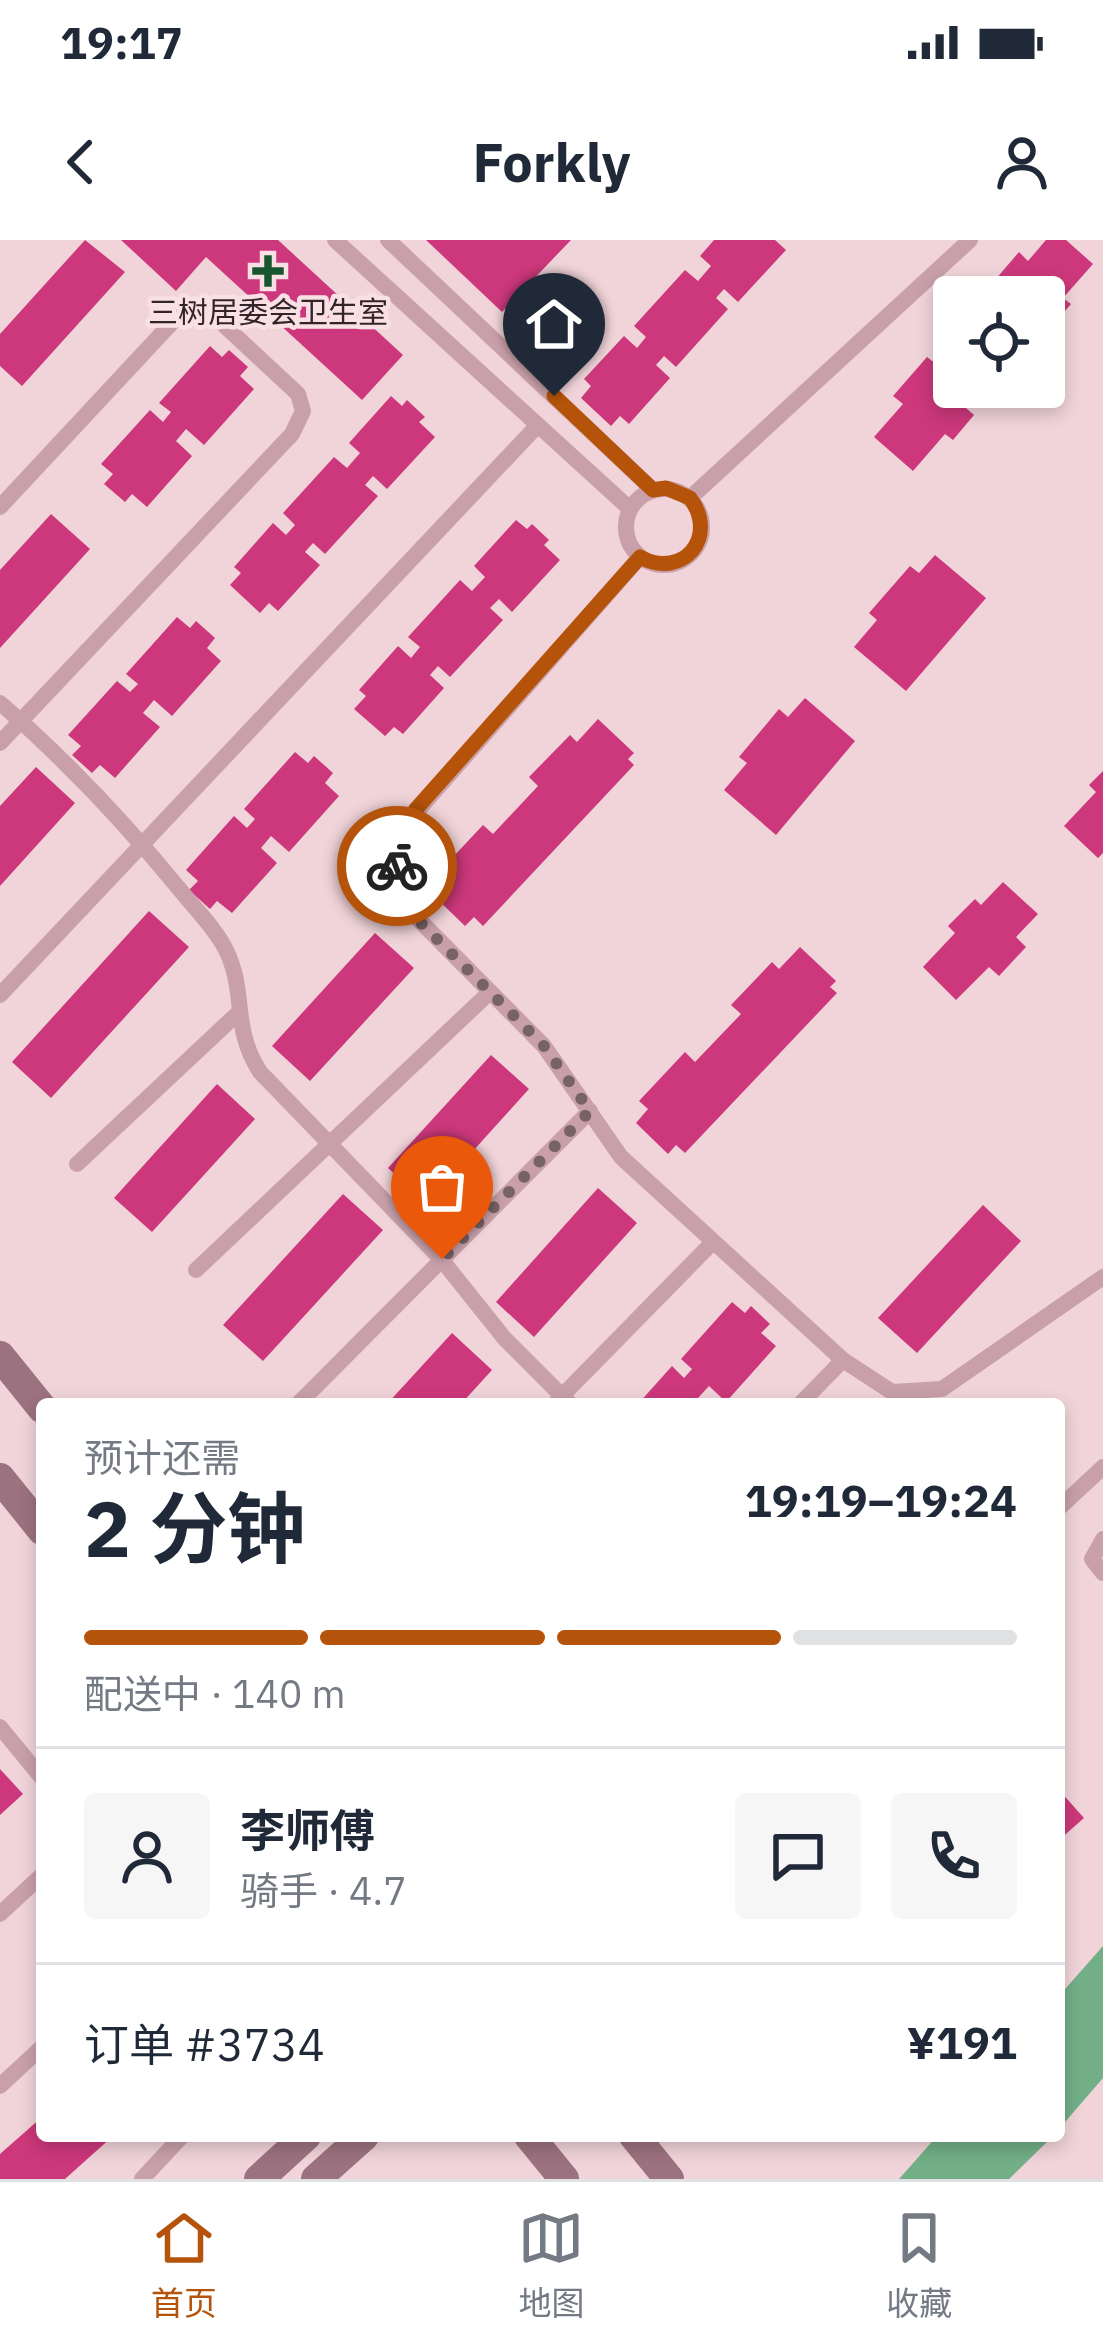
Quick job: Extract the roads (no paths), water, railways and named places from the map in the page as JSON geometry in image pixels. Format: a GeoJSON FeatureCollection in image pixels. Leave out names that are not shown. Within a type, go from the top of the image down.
{"type":"FeatureCollection","features":[{"type":"Feature","properties":{"kind":"street"},"geometry":{"type":"LineString","coordinates":[[0,1356],[36,1401]]}},
{"type":"Feature","properties":{"kind":"street"},"geometry":{"type":"LineString","coordinates":[[0,1478],[36,1523]]}},
{"type":"Feature","properties":{"kind":"street"},"geometry":{"type":"LineString","coordinates":[[259,2179],[299,2142]]}},
{"type":"Feature","properties":{"kind":"street"},"geometry":{"type":"LineString","coordinates":[[316,2179],[357,2142]]}},
{"type":"Feature","properties":{"kind":"street"},"geometry":{"type":"LineString","coordinates":[[535,2142],[564,2179]]}},
{"type":"Feature","properties":{"kind":"street"},"geometry":{"type":"LineString","coordinates":[[639,2142],[669,2179]]}},
{"type":"Feature","properties":{"kind":"lane"},"geometry":{"type":"LineString","coordinates":[[335,240],[630,509]]}},
{"type":"Feature","properties":{"kind":"lane"},"geometry":{"type":"LineString","coordinates":[[388,240],[653,490]]}},
{"type":"Feature","properties":{"kind":"lane"},"geometry":{"type":"LineString","coordinates":[[690,498],[970,240]]}},
{"type":"Feature","properties":{"kind":"lane"},"geometry":{"type":"LineString","coordinates":[[0,506],[179,315],[196,308],[212,314],[298,394],[302,411],[292,434],[0,743]]}},
{"type":"Feature","properties":{"kind":"lane"},"geometry":{"type":"LineString","coordinates":[[0,995],[538,425]]}},
{"type":"Feature","properties":{"kind":"lane"},"geometry":{"type":"LineString","coordinates":[[666,488],[690,498],[702,521],[698,546],[677,563],[664,566],[640,557],[627,534],[630,509],[653,490],[666,488]]}},
{"type":"Feature","properties":{"kind":"lane"},"geometry":{"type":"LineString","coordinates":[[640,557],[405,825],[397,865],[405,902],[544,1046],[621,1156],[843,1360],[892,1392],[942,1389],[1103,1277]]}},
{"type":"Feature","properties":{"kind":"lane"},"geometry":{"type":"LineString","coordinates":[[0,703],[142,844],[222,942],[239,976],[236,1016],[243,1046],[260,1072],[442,1259],[559,1398]]}},
{"type":"Feature","properties":{"kind":"lane"},"geometry":{"type":"LineString","coordinates":[[196,1270],[490,992]]}},
{"type":"Feature","properties":{"kind":"lane"},"geometry":{"type":"LineString","coordinates":[[77,1164],[236,1016]]}},
{"type":"Feature","properties":{"kind":"lane"},"geometry":{"type":"LineString","coordinates":[[304,1398],[590,1111]]}},
{"type":"Feature","properties":{"kind":"lane"},"geometry":{"type":"LineString","coordinates":[[565,1398],[712,1243]]}},
{"type":"Feature","properties":{"kind":"lane"},"geometry":{"type":"LineString","coordinates":[[806,1398],[843,1360]]}},
{"type":"Feature","properties":{"kind":"lane"},"geometry":{"type":"LineString","coordinates":[[1065,1502],[1103,1466]]}},
{"type":"Feature","properties":{"kind":"lane"},"geometry":{"type":"LineString","coordinates":[[1103,1539],[1092,1558],[1103,1574]]}},
{"type":"Feature","properties":{"kind":"lane"},"geometry":{"type":"LineString","coordinates":[[0,1727],[36,1771]]}},
{"type":"Feature","properties":{"kind":"lane"},"geometry":{"type":"LineString","coordinates":[[0,1914],[36,1881]]}},
{"type":"Feature","properties":{"kind":"lane"},"geometry":{"type":"LineString","coordinates":[[0,2086],[36,2053]]}},
{"type":"Feature","properties":{"kind":"lane"},"geometry":{"type":"LineString","coordinates":[[142,2179],[176,2142]]}},
{"type":"Feature","properties":{"kind":"place","name":"三树居委会卫生室"},"geometry":{"type":"Point","coordinates":[268,271]}}]}
